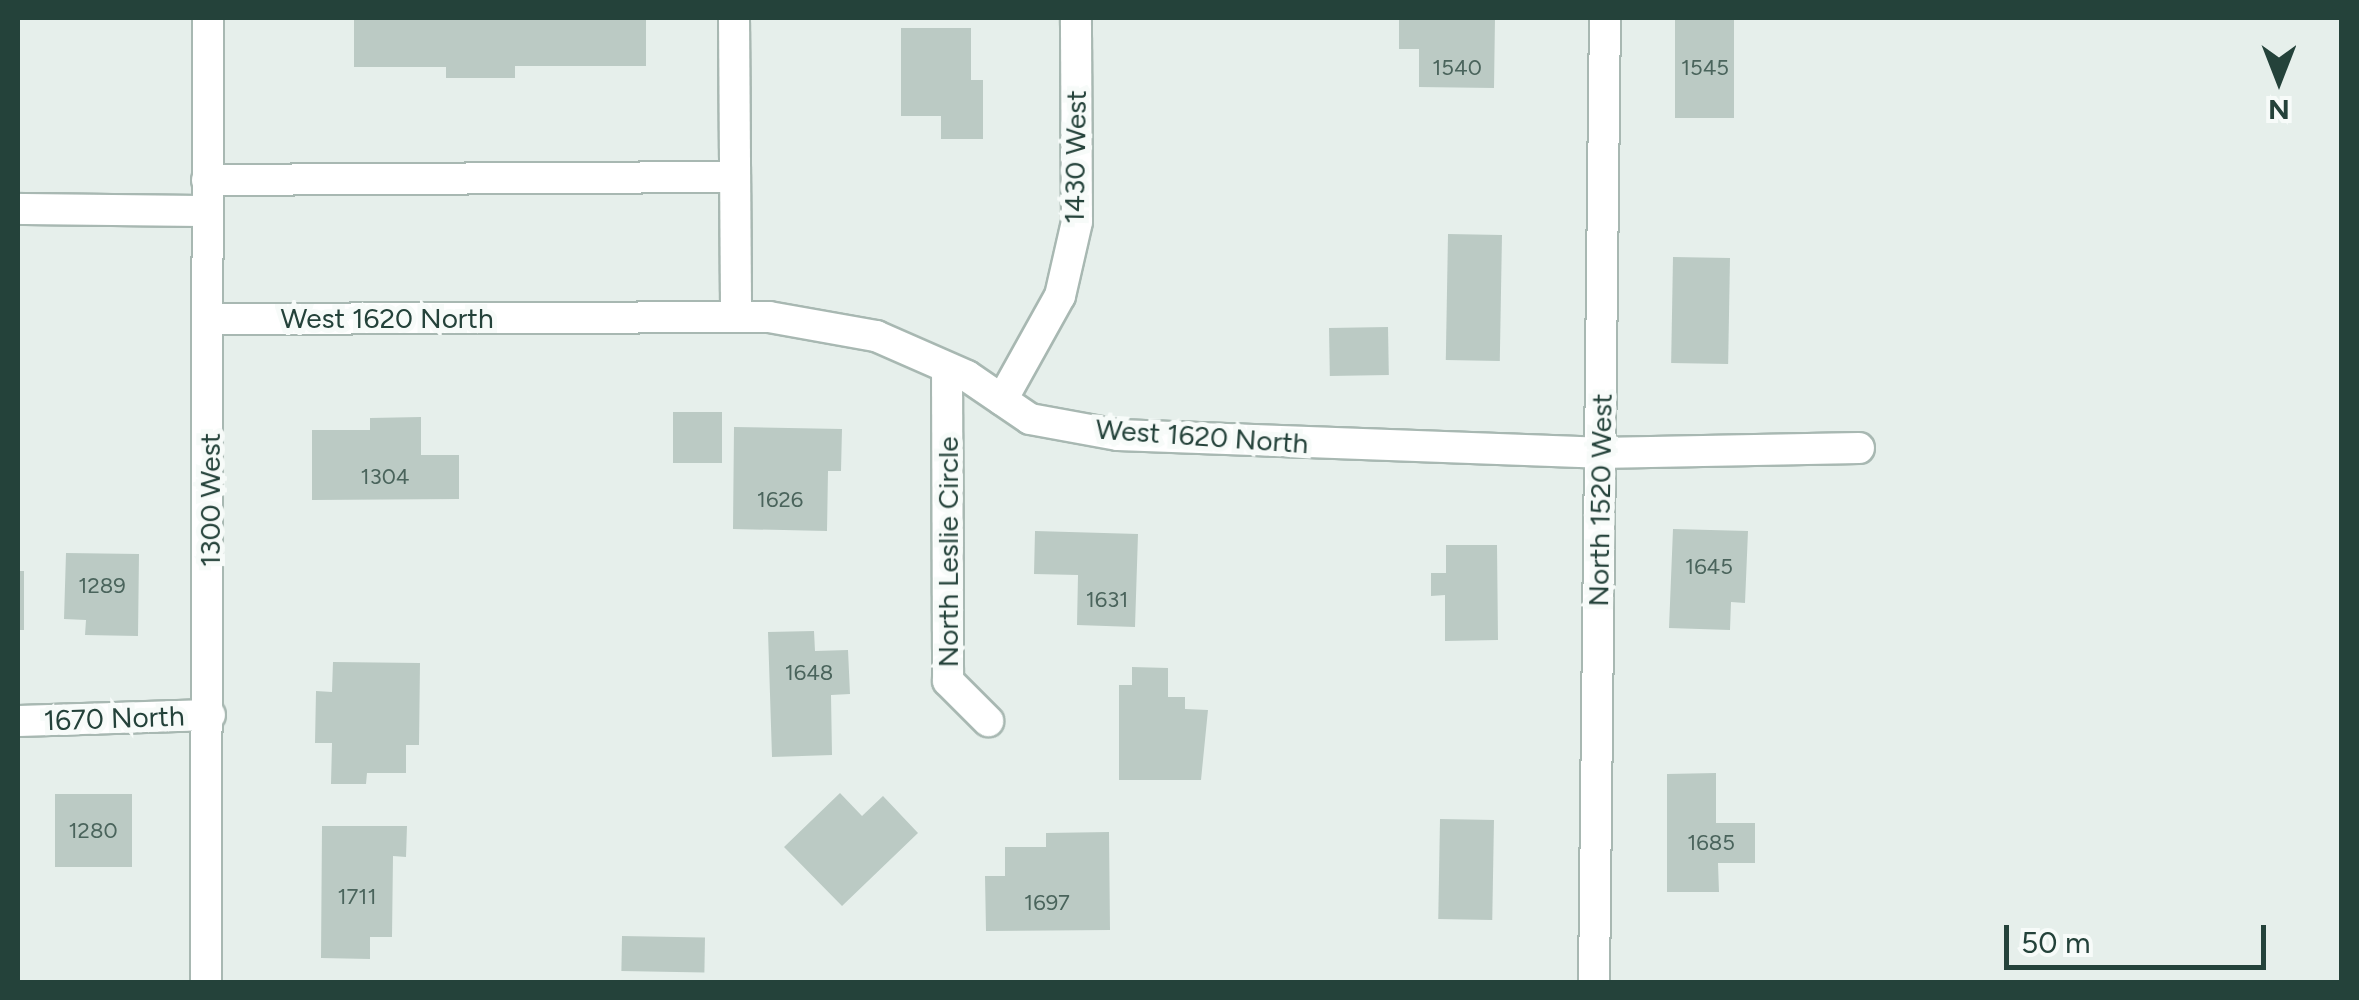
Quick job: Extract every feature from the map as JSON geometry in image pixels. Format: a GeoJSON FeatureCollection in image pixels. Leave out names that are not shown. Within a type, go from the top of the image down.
{"type":"FeatureCollection","features":[{"type":"Feature","properties":{"kind":"street","name":"1300 West"},"geometry":{"type":"LineString","coordinates":[[206,982],[210,715],[208,18]]}},
{"type":"Feature","properties":{"kind":"street"},"geometry":{"type":"LineString","coordinates":[[734,18],[736,317]]}},
{"type":"Feature","properties":{"kind":"street","name":"1430 West"},"geometry":{"type":"LineString","coordinates":[[1002,400],[1060,296],[1077,222],[1076,18]]}},
{"type":"Feature","properties":{"kind":"street","name":"North 1520 West"},"geometry":{"type":"LineString","coordinates":[[1594,982],[1605,18]]}},
{"type":"Feature","properties":{"kind":"street"},"geometry":{"type":"LineString","coordinates":[[207,180],[735,176]]}},
{"type":"Feature","properties":{"kind":"street"},"geometry":{"type":"LineString","coordinates":[[18,208],[207,211]]}},
{"type":"Feature","properties":{"kind":"street","name":"West 1620 North"},"geometry":{"type":"LineString","coordinates":[[209,319],[736,317],[876,336],[947,368],[1030,419],[1118,435],[1600,453],[1859,448]]}},
{"type":"Feature","properties":{"kind":"street","name":"North Leslie Circle"},"geometry":{"type":"LineString","coordinates":[[947,368],[948,681],[988,721]]}},
{"type":"Feature","properties":{"kind":"street","name":"1670 North"},"geometry":{"type":"LineString","coordinates":[[18,721],[210,715]]}},
{"type":"Feature","properties":{"kind":"building"},"geometry":{"type":"Polygon","coordinates":[[[354,18],[646,18],[646,66],[515,66],[515,78],[446,78],[446,67],[354,67],[354,18]]]}},
{"type":"Feature","properties":{"kind":"building"},"geometry":{"type":"Polygon","coordinates":[[[1399,18],[1495,18],[1494,88],[1419,87],[1419,49],[1399,49],[1399,18]]]}},
{"type":"Feature","properties":{"kind":"building"},"geometry":{"type":"Polygon","coordinates":[[[1675,18],[1734,18],[1734,118],[1675,118],[1675,18]]]}},
{"type":"Feature","properties":{"kind":"building"},"geometry":{"type":"Polygon","coordinates":[[[901,28],[971,28],[971,80],[983,80],[983,139],[941,139],[941,116],[901,116],[901,28]]]}},
{"type":"Feature","properties":{"kind":"building"},"geometry":{"type":"Polygon","coordinates":[[[1448,234],[1502,235],[1500,361],[1446,360],[1448,234]]]}},
{"type":"Feature","properties":{"kind":"building"},"geometry":{"type":"Polygon","coordinates":[[[1673,257],[1730,258],[1728,364],[1671,363],[1673,257]]]}},
{"type":"Feature","properties":{"kind":"building"},"geometry":{"type":"Polygon","coordinates":[[[1388,327],[1389,375],[1330,376],[1329,328],[1388,327]]]}},
{"type":"Feature","properties":{"kind":"building"},"geometry":{"type":"Polygon","coordinates":[[[673,412],[722,412],[722,463],[673,463],[673,412]]]}},
{"type":"Feature","properties":{"kind":"building"},"geometry":{"type":"Polygon","coordinates":[[[421,417],[421,455],[459,455],[459,499],[312,500],[312,430],[370,430],[370,418],[421,417]]]}},
{"type":"Feature","properties":{"kind":"building"},"geometry":{"type":"Polygon","coordinates":[[[734,427],[842,429],[841,471],[828,471],[827,531],[733,529],[734,427]]]}},
{"type":"Feature","properties":{"kind":"building"},"geometry":{"type":"Polygon","coordinates":[[[1673,529],[1748,531],[1745,603],[1731,602],[1730,630],[1669,628],[1673,529]]]}},
{"type":"Feature","properties":{"kind":"building"},"geometry":{"type":"Polygon","coordinates":[[[1035,531],[1138,534],[1135,627],[1077,625],[1078,575],[1034,574],[1035,531]]]}},
{"type":"Feature","properties":{"kind":"building"},"geometry":{"type":"Polygon","coordinates":[[[1446,545],[1497,545],[1498,640],[1445,641],[1445,595],[1431,596],[1431,573],[1446,573],[1446,545]]]}},
{"type":"Feature","properties":{"kind":"building"},"geometry":{"type":"Polygon","coordinates":[[[66,553],[139,554],[138,636],[85,635],[86,620],[64,619],[66,553]]]}},
{"type":"Feature","properties":{"kind":"building"},"geometry":{"type":"Polygon","coordinates":[[[18,571],[24,571],[24,630],[18,630],[18,571]]]}},
{"type":"Feature","properties":{"kind":"building"},"geometry":{"type":"Polygon","coordinates":[[[814,631],[815,651],[848,650],[850,694],[831,695],[832,755],[772,757],[768,632],[814,631]]]}},
{"type":"Feature","properties":{"kind":"building"},"geometry":{"type":"Polygon","coordinates":[[[333,662],[420,663],[419,745],[406,745],[406,773],[367,773],[366,784],[331,784],[332,743],[315,743],[316,691],[332,692],[333,662]]]}},
{"type":"Feature","properties":{"kind":"building"},"geometry":{"type":"Polygon","coordinates":[[[1132,667],[1168,668],[1168,697],[1185,697],[1185,709],[1208,710],[1201,780],[1119,780],[1119,685],[1132,685],[1132,667]]]}},
{"type":"Feature","properties":{"kind":"building"},"geometry":{"type":"Polygon","coordinates":[[[1716,773],[1716,823],[1755,823],[1755,863],[1718,863],[1719,892],[1667,892],[1667,774],[1716,773]]]}},
{"type":"Feature","properties":{"kind":"building"},"geometry":{"type":"Polygon","coordinates":[[[840,793],[862,816],[883,796],[918,833],[842,906],[784,847],[840,793]]]}},
{"type":"Feature","properties":{"kind":"building"},"geometry":{"type":"Polygon","coordinates":[[[55,794],[132,794],[132,867],[55,867],[55,794]]]}},
{"type":"Feature","properties":{"kind":"building"},"geometry":{"type":"Polygon","coordinates":[[[1440,819],[1494,820],[1492,920],[1438,919],[1440,819]]]}},
{"type":"Feature","properties":{"kind":"building"},"geometry":{"type":"Polygon","coordinates":[[[322,826],[407,826],[406,857],[393,856],[392,937],[370,937],[370,959],[321,958],[322,826]]]}},
{"type":"Feature","properties":{"kind":"building"},"geometry":{"type":"Polygon","coordinates":[[[1109,832],[1110,930],[986,931],[985,876],[1005,876],[1005,847],[1046,847],[1046,833],[1109,832]]]}},
{"type":"Feature","properties":{"kind":"building"},"geometry":{"type":"Polygon","coordinates":[[[622,936],[705,937],[704,972],[621,971],[622,936]]]}}]}
